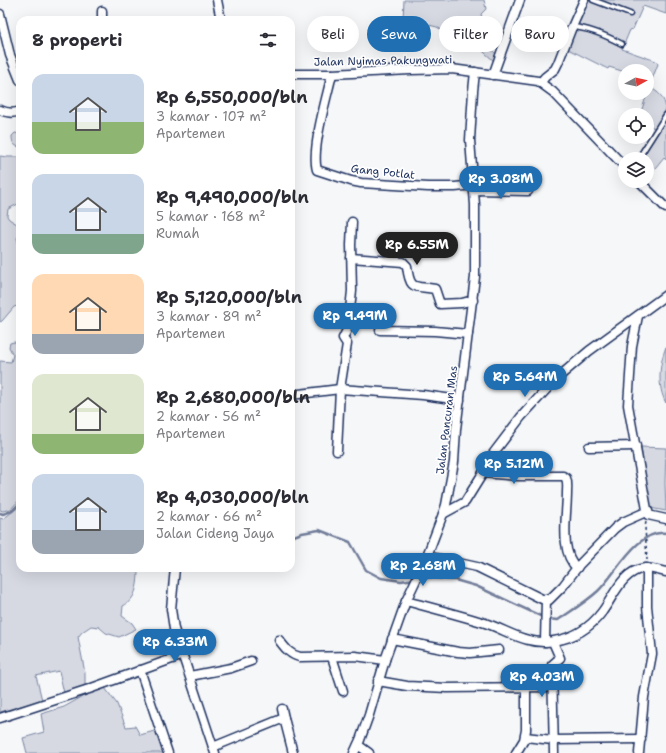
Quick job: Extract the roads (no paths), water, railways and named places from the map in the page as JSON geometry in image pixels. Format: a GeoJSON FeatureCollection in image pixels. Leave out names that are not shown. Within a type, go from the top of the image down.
{"type":"FeatureCollection","features":[{"type":"Feature","properties":{"kind":"street"},"geometry":{"type":"LineString","coordinates":[[217,0],[220,16]]}},
{"type":"Feature","properties":{"kind":"street"},"geometry":{"type":"LineString","coordinates":[[493,75],[520,0]]}},
{"type":"Feature","properties":{"kind":"street"},"geometry":{"type":"LineString","coordinates":[[584,0],[555,69],[541,82],[553,92],[618,160]]}},
{"type":"Feature","properties":{"kind":"street"},"geometry":{"type":"LineString","coordinates":[[102,11],[102,16]]}},
{"type":"Feature","properties":{"kind":"street"},"geometry":{"type":"LineString","coordinates":[[0,14],[10,55],[16,70]]}},
{"type":"Feature","properties":{"kind":"street","name":"Jalan Nyimas Pakungwati"},"geometry":{"type":"LineString","coordinates":[[295,74],[452,69],[541,82]]}},
{"type":"Feature","properties":{"kind":"street","name":"Jalan Pancuran Mas"},"geometry":{"type":"LineString","coordinates":[[356,749],[369,715],[378,681],[392,639],[407,599],[427,556],[443,514],[454,462],[456,429],[475,277],[475,188],[470,135],[475,72]]}},
{"type":"Feature","properties":{"kind":"street","name":"Gang Potlat"},"geometry":{"type":"LineString","coordinates":[[332,74],[321,122],[317,147],[316,170],[362,183],[475,188]]}},
{"type":"Feature","properties":{"kind":"street"},"geometry":{"type":"LineString","coordinates":[[0,110],[12,113],[16,112]]}},
{"type":"Feature","properties":{"kind":"street"},"geometry":{"type":"LineString","coordinates":[[475,188],[528,191]]}},
{"type":"Feature","properties":{"kind":"street"},"geometry":{"type":"LineString","coordinates":[[646,188],[666,208]]}},
{"type":"Feature","properties":{"kind":"street"},"geometry":{"type":"LineString","coordinates":[[337,451],[340,389],[347,344],[343,338],[348,328],[352,291],[352,222]]}},
{"type":"Feature","properties":{"kind":"street"},"geometry":{"type":"LineString","coordinates":[[351,258],[403,262],[407,266],[408,278],[411,283],[417,287],[435,290],[440,304],[462,303],[473,300]]}},
{"type":"Feature","properties":{"kind":"street"},"geometry":{"type":"LineString","coordinates":[[443,514],[465,502],[483,473],[489,459],[521,417],[555,380],[589,352],[666,295]]}},
{"type":"Feature","properties":{"kind":"street"},"geometry":{"type":"LineString","coordinates":[[638,316],[632,346],[628,411],[636,446],[648,515],[666,518]]}},
{"type":"Feature","properties":{"kind":"street"},"geometry":{"type":"LineString","coordinates":[[380,330],[435,331],[468,334]]}},
{"type":"Feature","properties":{"kind":"street"},"geometry":{"type":"LineString","coordinates":[[295,395],[340,389],[423,395],[460,400]]}},
{"type":"Feature","properties":{"kind":"street"},"geometry":{"type":"LineString","coordinates":[[589,447],[636,446]]}},
{"type":"Feature","properties":{"kind":"street"},"geometry":{"type":"LineString","coordinates":[[483,473],[519,476],[563,476],[566,478],[567,503],[565,538],[571,563],[577,568]]}},
{"type":"Feature","properties":{"kind":"street"},"geometry":{"type":"LineString","coordinates":[[427,556],[477,567],[542,599],[549,600],[577,568],[619,525],[648,511]]}},
{"type":"Feature","properties":{"kind":"street"},"geometry":{"type":"LineString","coordinates":[[639,753],[644,697],[652,654],[647,606],[647,568]]}},
{"type":"Feature","properties":{"kind":"street"},"geometry":{"type":"LineString","coordinates":[[407,599],[486,624],[517,638],[536,642],[549,642],[574,636],[585,629],[601,613],[618,587],[626,578],[636,571],[647,568],[666,572]]}},
{"type":"Feature","properties":{"kind":"street"},"geometry":{"type":"LineString","coordinates":[[175,572],[172,609],[174,629],[214,750],[284,718]]}},
{"type":"Feature","properties":{"kind":"street"},"geometry":{"type":"LineString","coordinates":[[546,599],[545,628],[549,642],[560,658],[552,665],[554,753]]}},
{"type":"Feature","properties":{"kind":"street"},"geometry":{"type":"LineString","coordinates":[[392,639],[458,652],[470,653],[499,650]]}},
{"type":"Feature","properties":{"kind":"street"},"geometry":{"type":"LineString","coordinates":[[279,640],[287,651],[296,656],[355,656],[385,660]]}},
{"type":"Feature","properties":{"kind":"street"},"geometry":{"type":"LineString","coordinates":[[0,718],[89,689],[183,655]]}},
{"type":"Feature","properties":{"kind":"street"},"geometry":{"type":"LineString","coordinates":[[332,657],[343,691]]}},
{"type":"Feature","properties":{"kind":"street"},"geometry":{"type":"LineString","coordinates":[[190,676],[231,668],[251,661]]}},
{"type":"Feature","properties":{"kind":"street"},"geometry":{"type":"LineString","coordinates":[[140,670],[168,753]]}},
{"type":"Feature","properties":{"kind":"street"},"geometry":{"type":"LineString","coordinates":[[378,681],[416,687],[552,687]]}},
{"type":"Feature","properties":{"kind":"street"},"geometry":{"type":"LineString","coordinates":[[516,753],[525,737],[527,726],[526,688]]}},
{"type":"Feature","properties":{"kind":"street"},"geometry":{"type":"LineString","coordinates":[[282,709],[293,753]]}},
{"type":"Feature","properties":{"kind":"street"},"geometry":{"type":"LineString","coordinates":[[525,737],[553,740],[641,739]]}},
{"type":"Feature","properties":{"kind":"street"},"geometry":{"type":"LineString","coordinates":[[345,753],[356,749],[369,753]]}},
{"type":"Feature","properties":{"kind":"lane"},"geometry":{"type":"LineString","coordinates":[[593,0],[630,14]]}},
{"type":"Feature","properties":{"kind":"lane"},"geometry":{"type":"LineString","coordinates":[[572,27],[584,29],[622,44]]}},
{"type":"Feature","properties":{"kind":"lane"},"geometry":{"type":"LineString","coordinates":[[642,152],[666,115]]}},
{"type":"Feature","properties":{"kind":"waterway"},"geometry":{"type":"LineString","coordinates":[[0,513],[3,514],[12,511],[16,507]]}},
{"type":"Feature","properties":{"kind":"waterway"},"geometry":{"type":"LineString","coordinates":[[295,536],[319,530],[350,542],[366,570],[381,578],[401,581],[415,579]]}},
{"type":"Feature","properties":{"kind":"waterway"},"geometry":{"type":"LineString","coordinates":[[420,578],[428,577],[455,580],[476,586],[547,619],[558,620],[598,591],[636,545],[655,534],[666,533]]}}]}
